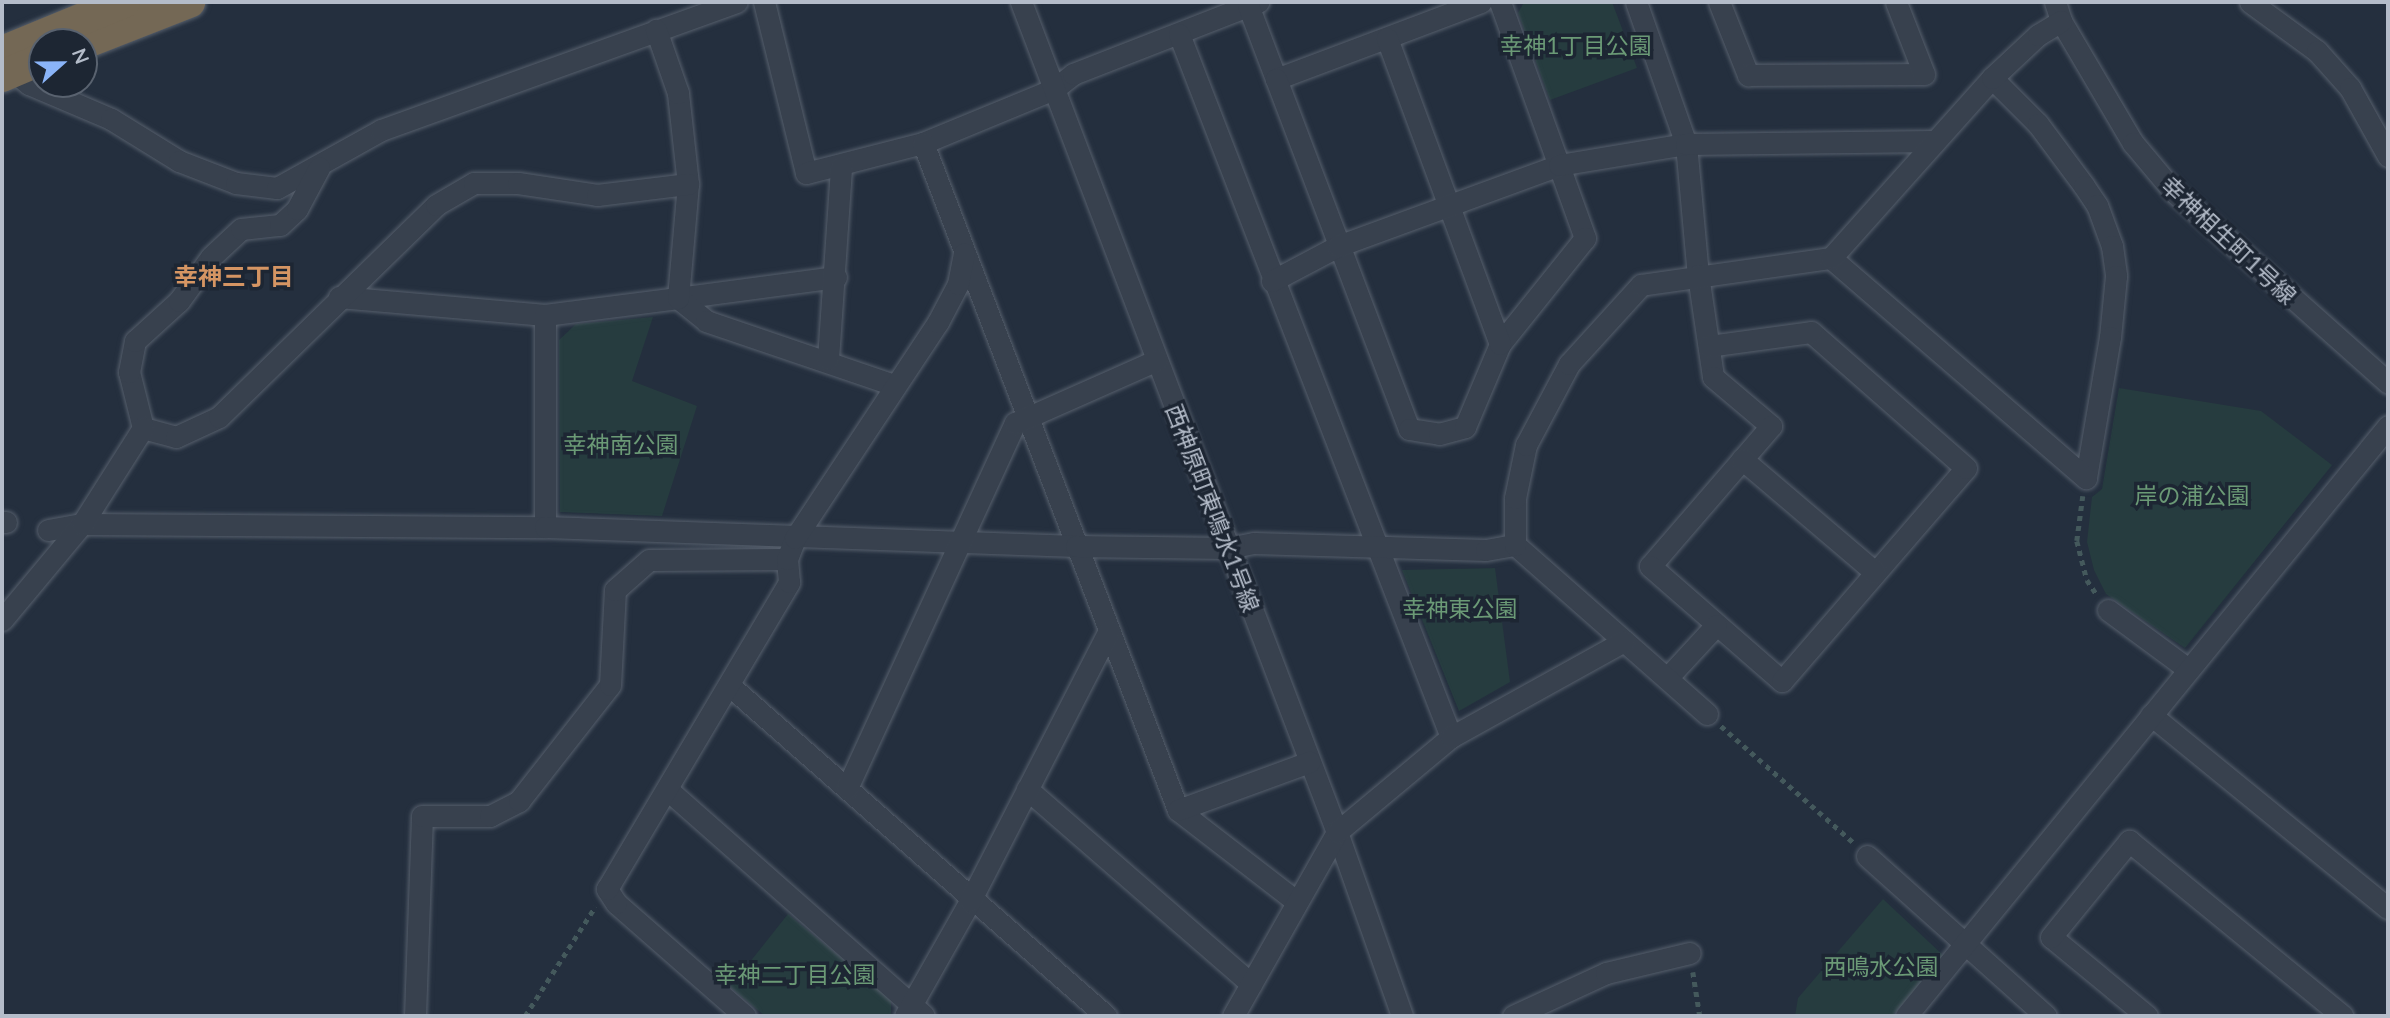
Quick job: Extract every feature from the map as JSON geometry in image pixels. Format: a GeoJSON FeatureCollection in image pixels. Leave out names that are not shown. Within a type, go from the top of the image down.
{"type":"FeatureCollection","features":[{"type":"Feature","properties":{"kind":"highway"},"geometry":{"type":"LineString","coordinates":[[4,64],[124,2]]}},
{"type":"Feature","properties":{"kind":"highway"},"geometry":{"type":"LineString","coordinates":[[98,36],[153,8],[189,2]]}},
{"type":"Feature","properties":{"kind":"highway"},"geometry":{"type":"LineString","coordinates":[[4,64],[28,61]]}},
{"type":"Feature","properties":{"kind":"street"},"geometry":{"type":"LineString","coordinates":[[4,64],[111,119],[179,161],[236,183],[277,188],[318,168],[381,130],[737,2]]}},
{"type":"Feature","properties":{"kind":"street"},"geometry":{"type":"LineString","coordinates":[[764,2],[806,173],[842,166],[923,143],[1054,89],[1073,74],[1253,4],[1276,79],[1409,429],[1439,434],[1465,427],[1500,344],[1585,238],[1500,2]]}},
{"type":"Feature","properties":{"kind":"street","name":"西神原町東鳴水1号線"},"geometry":{"type":"LineString","coordinates":[[1021,2],[1337,832],[1402,1016]]}},
{"type":"Feature","properties":{"kind":"street"},"geometry":{"type":"LineString","coordinates":[[1276,79],[1481,2]]}},
{"type":"Feature","properties":{"kind":"street"},"geometry":{"type":"LineString","coordinates":[[1636,2],[1686,144],[1698,275],[1713,377],[1771,426],[1650,566],[1782,681],[1966,468],[1811,332],[1709,346]]}},
{"type":"Feature","properties":{"kind":"street"},"geometry":{"type":"LineString","coordinates":[[1719,2],[1748,75],[1924,74],[1896,2]]}},
{"type":"Feature","properties":{"kind":"street"},"geometry":{"type":"LineString","coordinates":[[2250,2],[2317,51],[2350,88],[2388,156]]}},
{"type":"Feature","properties":{"kind":"street"},"geometry":{"type":"LineString","coordinates":[[1707,714],[1669,676],[1515,545],[1515,498],[1526,445],[1569,364],[1642,285],[1831,258],[1992,78],[2038,35],[2058,12]]}},
{"type":"Feature","properties":{"kind":"street","name":"幸神相生町1号線"},"geometry":{"type":"LineString","coordinates":[[2058,12],[2133,143],[2174,192],[2225,242],[2388,383]]}},
{"type":"Feature","properties":{"kind":"street"},"geometry":{"type":"LineString","coordinates":[[656,30],[678,93],[688,184],[678,298]]}},
{"type":"Feature","properties":{"kind":"street"},"geometry":{"type":"LineString","coordinates":[[1179,34],[1272,281],[1451,737]]}},
{"type":"Feature","properties":{"kind":"street"},"geometry":{"type":"LineString","coordinates":[[1387,38],[1451,205],[1500,344]]}},
{"type":"Feature","properties":{"kind":"street"},"geometry":{"type":"LineString","coordinates":[[1992,78],[2038,124],[2097,205],[2112,246],[2116,276],[2110,337],[2086,478]]}},
{"type":"Feature","properties":{"kind":"street"},"geometry":{"type":"LineString","coordinates":[[1272,281],[1338,246],[1559,165],[1686,144],[1934,141]]}},
{"type":"Feature","properties":{"kind":"street"},"geometry":{"type":"LineString","coordinates":[[923,143],[964,254],[1030,415],[1076,546],[1178,810],[1297,902]]}},
{"type":"Feature","properties":{"kind":"street"},"geometry":{"type":"LineString","coordinates":[[828,359],[842,166]]}},
{"type":"Feature","properties":{"kind":"street"},"geometry":{"type":"LineString","coordinates":[[2,620],[82,524],[143,428],[129,372],[135,341],[179,301],[211,257],[240,229],[279,225],[298,209],[318,168]]}},
{"type":"Feature","properties":{"kind":"street"},"geometry":{"type":"LineString","coordinates":[[143,428],[176,437],[219,417],[436,205],[474,183],[518,183],[597,195],[688,184]]}},
{"type":"Feature","properties":{"kind":"street"},"geometry":{"type":"LineString","coordinates":[[745,1016],[720,1008],[616,903],[607,889],[789,582],[787,559],[795,538],[958,284],[964,254]]}},
{"type":"Feature","properties":{"kind":"street"},"geometry":{"type":"LineString","coordinates":[[1831,258],[2086,478]]}},
{"type":"Feature","properties":{"kind":"street"},"geometry":{"type":"LineString","coordinates":[[339,297],[545,316],[836,277]]}},
{"type":"Feature","properties":{"kind":"street"},"geometry":{"type":"LineString","coordinates":[[678,298],[706,320],[828,359],[894,386]]}},
{"type":"Feature","properties":{"kind":"street"},"geometry":{"type":"LineString","coordinates":[[545,316],[545,527]]}},
{"type":"Feature","properties":{"kind":"street"},"geometry":{"type":"LineString","coordinates":[[847,788],[1015,423],[1157,360]]}},
{"type":"Feature","properties":{"kind":"street"},"geometry":{"type":"LineString","coordinates":[[1906,1016],[2388,426]]}},
{"type":"Feature","properties":{"kind":"street"},"geometry":{"type":"LineString","coordinates":[[1742,459],[1875,572]]}},
{"type":"Feature","properties":{"kind":"street"},"geometry":{"type":"LineString","coordinates":[[48,530],[82,524],[545,527],[1076,546],[1228,548],[1254,543],[1486,550],[1515,545]]}},
{"type":"Feature","properties":{"kind":"street"},"geometry":{"type":"LineString","coordinates":[[415,1016],[422,816],[491,816],[519,801],[610,685],[615,590],[649,560],[787,559]]}},
{"type":"Feature","properties":{"kind":"street"},"geometry":{"type":"LineString","coordinates":[[2108,610],[2188,669]]}},
{"type":"Feature","properties":{"kind":"street"},"geometry":{"type":"LineString","coordinates":[[1669,676],[1716,625]]}},
{"type":"Feature","properties":{"kind":"street"},"geometry":{"type":"LineString","coordinates":[[668,790],[913,1013],[1109,631]]}},
{"type":"Feature","properties":{"kind":"street"},"geometry":{"type":"LineString","coordinates":[[1233,1016],[1337,832],[1451,737],[1624,640]]}},
{"type":"Feature","properties":{"kind":"street"},"geometry":{"type":"LineString","coordinates":[[729,685],[970,901],[1106,1016]]}},
{"type":"Feature","properties":{"kind":"street"},"geometry":{"type":"LineString","coordinates":[[2151,715],[2388,908]]}},
{"type":"Feature","properties":{"kind":"street"},"geometry":{"type":"LineString","coordinates":[[1178,810],[1309,762]]}},
{"type":"Feature","properties":{"kind":"street"},"geometry":{"type":"LineString","coordinates":[[1027,789],[1251,984]]}},
{"type":"Feature","properties":{"kind":"street"},"geometry":{"type":"LineString","coordinates":[[2147,1016],[2051,937],[2129,841],[2343,1016]]}},
{"type":"Feature","properties":{"kind":"street"},"geometry":{"type":"LineString","coordinates":[[1867,856],[2046,1016]]}},
{"type":"Feature","properties":{"kind":"street"},"geometry":{"type":"LineString","coordinates":[[1513,1016],[1606,973],[1690,953]]}},
{"type":"Feature","properties":{"kind":"path"},"geometry":{"type":"LineString","coordinates":[[2086,478],[2077,541],[2087,580],[2108,610]]}},
{"type":"Feature","properties":{"kind":"path"},"geometry":{"type":"LineString","coordinates":[[1707,714],[1867,856]]}},
{"type":"Feature","properties":{"kind":"path"},"geometry":{"type":"LineString","coordinates":[[525,1016],[607,889]]}},
{"type":"Feature","properties":{"kind":"path"},"geometry":{"type":"LineString","coordinates":[[1690,953],[1700,1016]]}},
{"type":"Feature","properties":{"kind":"green space","name":"幸神1丁目公園"},"geometry":{"type":"Polygon","coordinates":[[[1524,2],[1612,2],[1637,68],[1550,100],[1518,13],[1524,2]]]}},
{"type":"Feature","properties":{"kind":"green space","name":"幸神南公園"},"geometry":{"type":"Polygon","coordinates":[[[653,317],[632,381],[697,406],[662,516],[560,512],[559,340],[576,324],[653,317]]]}},
{"type":"Feature","properties":{"kind":"green space","name":"岸の浦公園"},"geometry":{"type":"Polygon","coordinates":[[[2119,388],[2261,411],[2332,465],[2185,648],[2106,594],[2094,570],[2087,542],[2092,497],[2102,489],[2119,388]]]}},
{"type":"Feature","properties":{"kind":"green space","name":"幸神東公園"},"geometry":{"type":"Polygon","coordinates":[[[1495,568],[1510,682],[1459,711],[1402,570],[1495,568]]]}},
{"type":"Feature","properties":{"kind":"green space","name":"西鳴水公園"},"geometry":{"type":"Polygon","coordinates":[[[1883,899],[1945,957],[1892,1016],[1795,1016],[1798,998],[1883,899]]]}},
{"type":"Feature","properties":{"kind":"green space","name":"幸神二丁目公園"},"geometry":{"type":"Polygon","coordinates":[[[788,914],[891,999],[891,1016],[765,1016],[730,987],[788,914]]]}},
{"type":"Feature","properties":{"kind":"district","name":"幸神三丁目"},"geometry":{"type":"Point","coordinates":[234,276]}}]}
